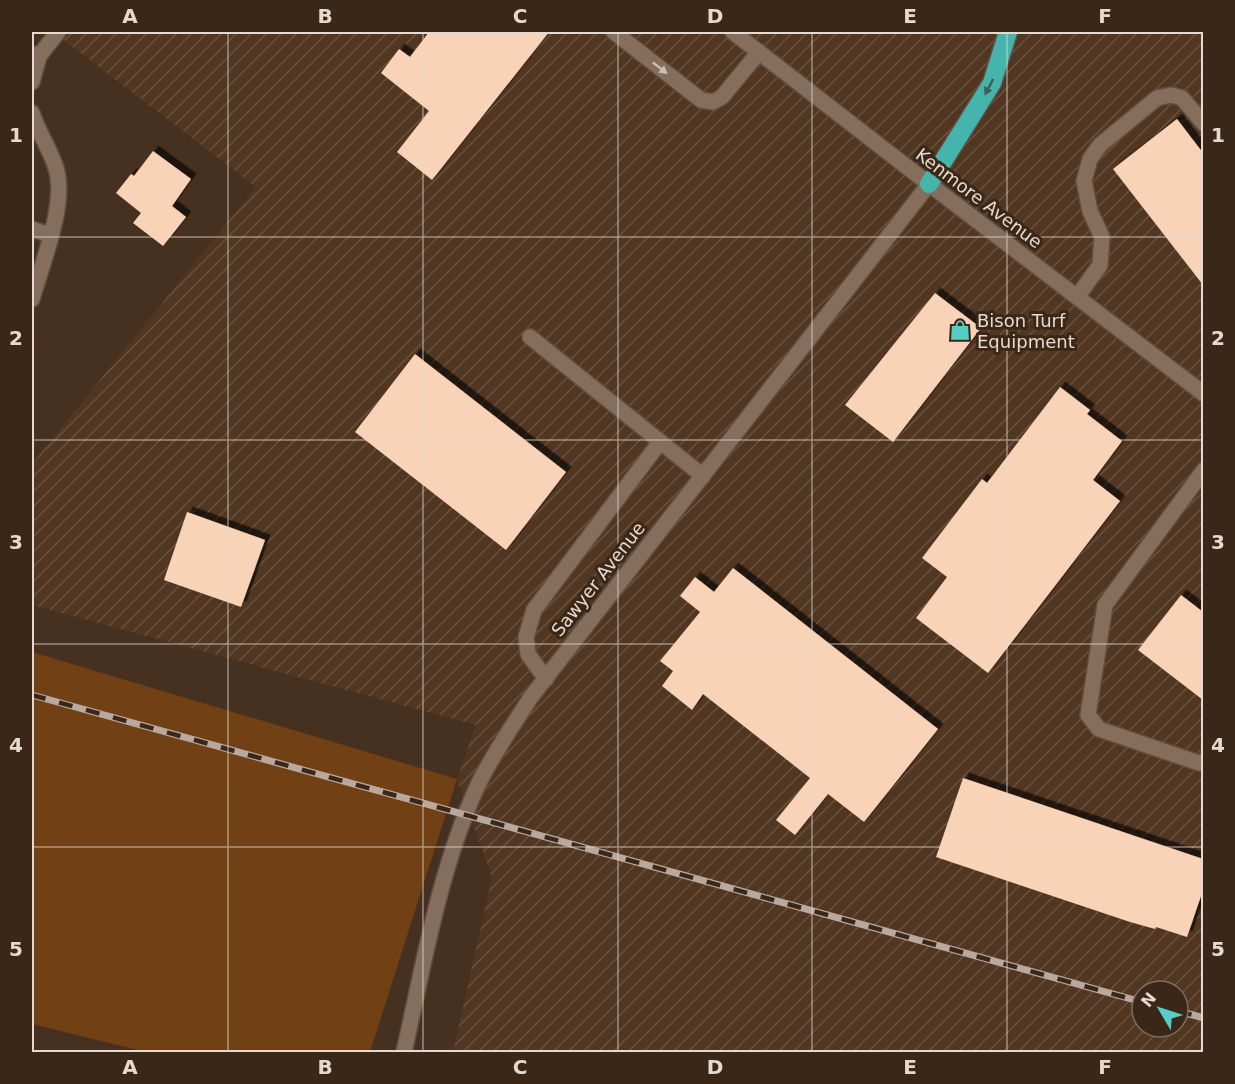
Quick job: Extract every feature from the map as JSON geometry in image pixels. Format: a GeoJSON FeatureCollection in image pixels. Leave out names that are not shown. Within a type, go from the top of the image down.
{"type":"FeatureCollection","features":[{"type":"Feature","properties":{"kind":"highway"},"geometry":{"type":"LineString","coordinates":[[929,184],[992,83],[1008,32]]}},
{"type":"Feature","properties":{"kind":"street"},"geometry":{"type":"LineString","coordinates":[[32,82],[35,55],[58,32]]}},
{"type":"Feature","properties":{"kind":"street"},"geometry":{"type":"LineString","coordinates":[[614,32],[701,100],[713,102],[722,97],[759,52]]}},
{"type":"Feature","properties":{"kind":"street","name":"Kenmore Avenue"},"geometry":{"type":"LineString","coordinates":[[733,32],[1203,394]]}},
{"type":"Feature","properties":{"kind":"street"},"geometry":{"type":"LineString","coordinates":[[1077,297],[1100,265],[1102,237],[1090,211],[1084,181],[1090,159],[1100,144],[1157,99],[1171,95],[1182,98],[1203,124]]}},
{"type":"Feature","properties":{"kind":"street"},"geometry":{"type":"LineString","coordinates":[[32,113],[56,168],[59,188],[56,216],[32,299]]}},
{"type":"Feature","properties":{"kind":"street","name":"Sawyer Avenue"},"geometry":{"type":"LineString","coordinates":[[404,1053],[438,899],[465,815],[496,751],[546,679],[929,184]]}},
{"type":"Feature","properties":{"kind":"street"},"geometry":{"type":"LineString","coordinates":[[32,229],[50,235]]}},
{"type":"Feature","properties":{"kind":"street"},"geometry":{"type":"LineString","coordinates":[[530,337],[703,476]]}},
{"type":"Feature","properties":{"kind":"street"},"geometry":{"type":"LineString","coordinates":[[546,679],[528,654],[526,637],[534,610],[660,442]]}},
{"type":"Feature","properties":{"kind":"street"},"geometry":{"type":"LineString","coordinates":[[1203,470],[1104,605],[1088,715],[1099,729],[1199,763],[1203,761]]}},
{"type":"Feature","properties":{"kind":"shaded area"},"geometry":{"type":"Polygon","coordinates":[[[53,32],[1203,32],[1203,1052],[453,1052],[492,877],[457,779],[476,725],[32,605],[32,464],[256,187],[53,32]]]}},
{"type":"Feature","properties":{"kind":"shaded area"},"geometry":{"type":"Polygon","coordinates":[[[32,652],[457,779],[370,1052],[146,1052],[32,1024],[32,652]]]}},
{"type":"Feature","properties":{"kind":"building"},"geometry":{"type":"Polygon","coordinates":[[[429,32],[549,32],[432,180],[397,152],[429,111],[381,73],[399,49],[410,57],[429,32]]]}},
{"type":"Feature","properties":{"kind":"building"},"geometry":{"type":"Polygon","coordinates":[[[1177,119],[1203,153],[1203,285],[1113,169],[1177,119]]]}},
{"type":"Feature","properties":{"kind":"building"},"geometry":{"type":"Polygon","coordinates":[[[153,151],[191,179],[172,206],[186,217],[163,246],[133,223],[141,213],[116,193],[131,174],[134,176],[153,151]]]}},
{"type":"Feature","properties":{"kind":"building"},"geometry":{"type":"Polygon","coordinates":[[[935,293],[981,328],[893,442],[845,405],[935,293]]]}},
{"type":"Feature","properties":{"kind":"building"},"geometry":{"type":"Polygon","coordinates":[[[415,354],[566,472],[506,550],[355,432],[415,354]]]}},
{"type":"Feature","properties":{"kind":"building"},"geometry":{"type":"Polygon","coordinates":[[[1060,387],[1090,410],[1087,414],[1122,441],[1093,480],[1120,501],[988,673],[916,618],[947,577],[922,558],[982,479],[987,483],[1060,387]]]}},
{"type":"Feature","properties":{"kind":"building"},"geometry":{"type":"Polygon","coordinates":[[[187,512],[265,540],[241,607],[164,580],[187,512]]]}},
{"type":"Feature","properties":{"kind":"building"},"geometry":{"type":"Polygon","coordinates":[[[733,568],[938,729],[864,822],[828,794],[795,835],[776,820],[810,778],[703,694],[692,710],[662,686],[673,671],[660,661],[700,612],[680,596],[695,577],[714,592],[733,568]]]}},
{"type":"Feature","properties":{"kind":"building"},"geometry":{"type":"Polygon","coordinates":[[[1181,595],[1203,612],[1203,700],[1138,650],[1181,595]]]}},
{"type":"Feature","properties":{"kind":"building"},"geometry":{"type":"Polygon","coordinates":[[[963,778],[1203,859],[1203,890],[1187,937],[1130,922],[936,857],[963,778]]]}},
{"type":"Feature","properties":{"kind":"railway"},"geometry":{"type":"LineString","coordinates":[[32,695],[1130,999]]}},
{"type":"Feature","properties":{"kind":"railway"},"geometry":{"type":"LineString","coordinates":[[1190,1014],[1204,1018]]}},
{"type":"Feature","properties":{"kind":"place","name":"Bison Turf Equipment"},"geometry":{"type":"Point","coordinates":[960,330]}}]}
